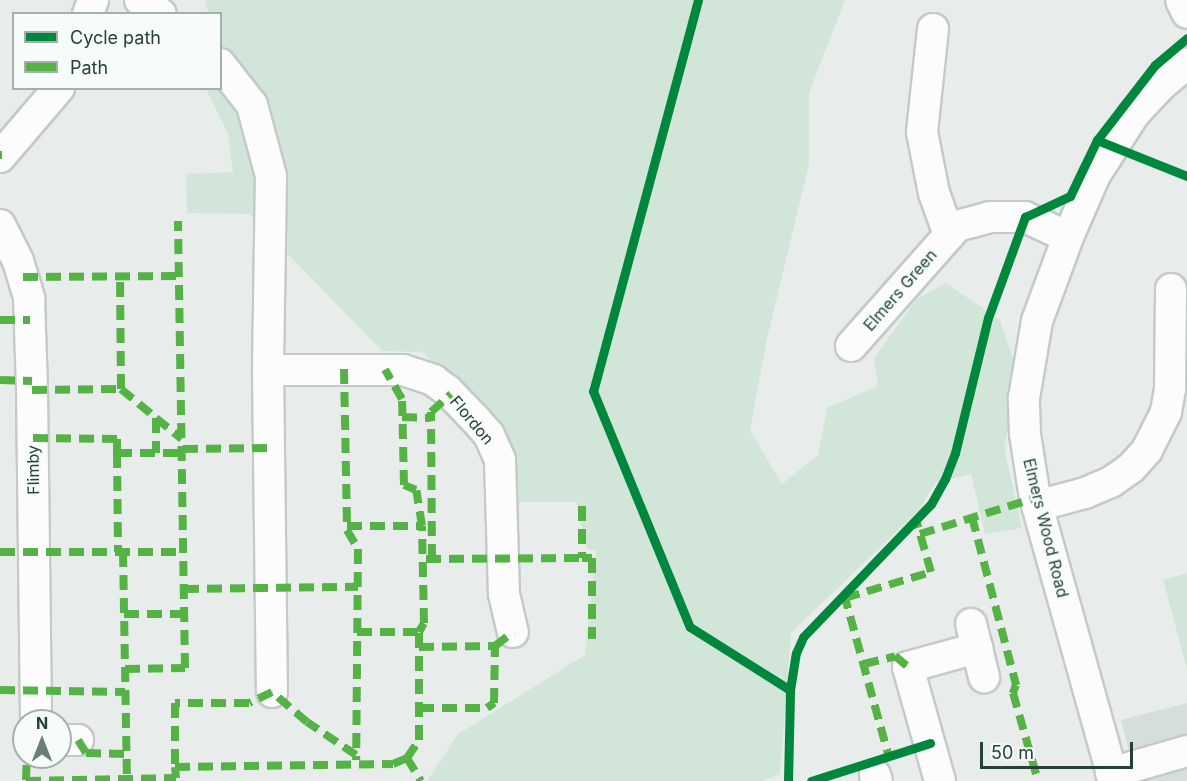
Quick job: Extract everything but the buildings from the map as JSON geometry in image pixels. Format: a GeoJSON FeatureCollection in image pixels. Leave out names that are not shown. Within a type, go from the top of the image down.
{"type":"FeatureCollection","features":[{"type":"Feature","properties":{"kind":"street"},"geometry":{"type":"LineString","coordinates":[[140,0],[158,12]]}},
{"type":"Feature","properties":{"kind":"street"},"geometry":{"type":"LineString","coordinates":[[1181,0],[1187,14]]}},
{"type":"Feature","properties":{"kind":"street","name":"Elmers Green"},"geometry":{"type":"LineString","coordinates":[[933,29],[922,132],[934,193],[949,235]]}},
{"type":"Feature","properties":{"kind":"street","name":"Elmers Wood Road"},"geometry":{"type":"LineString","coordinates":[[1112,777],[1037,506],[1025,434],[1026,388],[1037,321],[1068,237],[1095,175],[1134,114],[1160,86],[1187,63]]}},
{"type":"Feature","properties":{"kind":"street"},"geometry":{"type":"LineString","coordinates":[[222,67],[252,105],[271,176],[268,370],[272,692]]}},
{"type":"Feature","properties":{"kind":"street"},"geometry":{"type":"LineString","coordinates":[[0,157],[57,90]]}},
{"type":"Feature","properties":{"kind":"street","name":"Elmers Green"},"geometry":{"type":"LineString","coordinates":[[851,346],[957,226],[990,217],[1025,217],[1068,237]]}},
{"type":"Feature","properties":{"kind":"street","name":"Flimby"},"geometry":{"type":"LineString","coordinates":[[0,225],[18,261],[28,298],[32,390],[36,709]]}},
{"type":"Feature","properties":{"kind":"street"},"geometry":{"type":"LineString","coordinates":[[1037,506],[1085,493],[1111,482],[1131,468],[1147,450],[1166,412],[1171,380],[1159,329],[1171,289]]}},
{"type":"Feature","properties":{"kind":"street","name":"Flordon"},"geometry":{"type":"LineString","coordinates":[[268,370],[403,370],[433,380],[447,390],[476,420],[489,435],[500,460],[504,594],[513,632]]}},
{"type":"Feature","properties":{"kind":"street"},"geometry":{"type":"LineString","coordinates":[[940,781],[908,667],[974,636],[984,677]]}},
{"type":"Feature","properties":{"kind":"street"},"geometry":{"type":"LineString","coordinates":[[1112,777],[1187,751]]}},
{"type":"Feature","properties":{"kind":"shaded area"},"geometry":{"type":"Polygon","coordinates":[[[1187,703],[1187,781],[1137,781],[1121,720],[1187,703]]]}},
{"type":"Feature","properties":{"kind":"green space"},"geometry":{"type":"Polygon","coordinates":[[[205,0],[845,0],[809,93],[809,164],[767,339],[750,430],[782,484],[818,455],[827,408],[878,386],[874,358],[916,300],[946,283],[1000,320],[1013,358],[1012,415],[1004,447],[1022,528],[985,534],[971,474],[936,482],[919,510],[791,633],[780,774],[762,781],[427,781],[458,734],[585,655],[596,551],[587,549],[576,502],[512,502],[491,417],[422,352],[382,351],[249,214],[187,213],[186,174],[233,172],[228,134],[206,90],[222,90],[222,12],[208,12],[205,0]]]}},
{"type":"Feature","properties":{"kind":"green space"},"geometry":{"type":"Polygon","coordinates":[[[1187,573],[1187,669],[1163,580],[1187,573]]]}},
{"type":"Feature","properties":{"kind":"marked path"},"geometry":{"type":"LineString","coordinates":[[125,669],[185,668],[178,221]]}},
{"type":"Feature","properties":{"kind":"marked path"},"geometry":{"type":"LineString","coordinates":[[32,390],[121,389],[120,276]]}},
{"type":"Feature","properties":{"kind":"marked path"},"geometry":{"type":"LineString","coordinates":[[23,277],[180,276]]}},
{"type":"Feature","properties":{"kind":"marked path"},"geometry":{"type":"LineString","coordinates":[[0,320],[30,320]]}},
{"type":"Feature","properties":{"kind":"marked path"},"geometry":{"type":"LineString","coordinates":[[344,369],[347,530],[358,549],[356,760]]}},
{"type":"Feature","properties":{"kind":"marked path"},"geometry":{"type":"LineString","coordinates":[[356,755],[307,722],[272,692],[249,703],[175,703],[175,767],[393,764],[407,758],[419,740],[419,632],[424,623],[422,526],[416,490],[404,485],[402,399],[385,369]]}},
{"type":"Feature","properties":{"kind":"marked path"},"geometry":{"type":"LineString","coordinates":[[0,380],[32,381]]}},
{"type":"Feature","properties":{"kind":"marked path"},"geometry":{"type":"LineString","coordinates":[[121,389],[156,418],[156,453]]}},
{"type":"Feature","properties":{"kind":"marked path"},"geometry":{"type":"LineString","coordinates":[[432,559],[431,412],[451,394]]}},
{"type":"Feature","properties":{"kind":"marked path"},"geometry":{"type":"LineString","coordinates":[[402,417],[431,418]]}},
{"type":"Feature","properties":{"kind":"marked path"},"geometry":{"type":"LineString","coordinates":[[156,418],[182,439]]}},
{"type":"Feature","properties":{"kind":"marked path"},"geometry":{"type":"LineString","coordinates":[[33,438],[117,439],[117,453],[183,453]]}},
{"type":"Feature","properties":{"kind":"marked path"},"geometry":{"type":"LineString","coordinates":[[183,449],[269,448]]}},
{"type":"Feature","properties":{"kind":"marked path"},"geometry":{"type":"LineString","coordinates":[[117,453],[118,552]]}},
{"type":"Feature","properties":{"kind":"marked path"},"geometry":{"type":"LineString","coordinates":[[920,534],[1035,498]]}},
{"type":"Feature","properties":{"kind":"marked path"},"geometry":{"type":"LineString","coordinates":[[582,506],[582,558],[592,558],[592,639]]}},
{"type":"Feature","properties":{"kind":"marked path"},"geometry":{"type":"LineString","coordinates":[[972,517],[1016,685],[1013,693],[1038,781]]}},
{"type":"Feature","properties":{"kind":"marked path"},"geometry":{"type":"LineString","coordinates":[[845,598],[931,572],[916,520]]}},
{"type":"Feature","properties":{"kind":"marked path"},"geometry":{"type":"LineString","coordinates":[[347,526],[422,526]]}},
{"type":"Feature","properties":{"kind":"marked path"},"geometry":{"type":"LineString","coordinates":[[0,552],[184,552]]}},
{"type":"Feature","properties":{"kind":"marked path"},"geometry":{"type":"LineString","coordinates":[[123,552],[127,779]]}},
{"type":"Feature","properties":{"kind":"marked path"},"geometry":{"type":"LineString","coordinates":[[426,559],[582,558]]}},
{"type":"Feature","properties":{"kind":"marked path"},"geometry":{"type":"LineString","coordinates":[[184,589],[358,587]]}},
{"type":"Feature","properties":{"kind":"marked path"},"geometry":{"type":"LineString","coordinates":[[844,594],[889,757]]}},
{"type":"Feature","properties":{"kind":"marked path"},"geometry":{"type":"LineString","coordinates":[[124,614],[185,614]]}},
{"type":"Feature","properties":{"kind":"marked path"},"geometry":{"type":"LineString","coordinates":[[357,632],[419,632]]}},
{"type":"Feature","properties":{"kind":"marked path"},"geometry":{"type":"LineString","coordinates":[[419,708],[487,708],[494,703],[495,646],[513,632]]}},
{"type":"Feature","properties":{"kind":"marked path"},"geometry":{"type":"LineString","coordinates":[[419,647],[495,646]]}},
{"type":"Feature","properties":{"kind":"marked path"},"geometry":{"type":"LineString","coordinates":[[864,664],[895,656],[908,667]]}},
{"type":"Feature","properties":{"kind":"marked path"},"geometry":{"type":"LineString","coordinates":[[0,690],[125,692]]}},
{"type":"Feature","properties":{"kind":"marked path"},"geometry":{"type":"LineString","coordinates":[[78,740],[86,753],[126,754]]}},
{"type":"Feature","properties":{"kind":"marked path"},"geometry":{"type":"LineString","coordinates":[[407,758],[421,781]]}},
{"type":"Feature","properties":{"kind":"marked path"},"geometry":{"type":"LineString","coordinates":[[26,781],[176,778],[175,767]]}},
{"type":"Feature","properties":{"kind":"marked path"},"geometry":{"type":"LineString","coordinates":[[26,769],[26,780]]}},
{"type":"Feature","properties":{"kind":"cycle path"},"geometry":{"type":"LineString","coordinates":[[698,0],[593,391],[690,627],[790,690]]}},
{"type":"Feature","properties":{"kind":"cycle path"},"geometry":{"type":"LineString","coordinates":[[788,781],[790,690],[796,653],[803,637],[931,504],[945,479],[955,453],[988,318],[1025,217],[1070,196],[1097,140],[1155,65],[1187,38]]}},
{"type":"Feature","properties":{"kind":"cycle path"},"geometry":{"type":"LineString","coordinates":[[1097,140],[1187,176]]}},
{"type":"Feature","properties":{"kind":"cycle path"},"geometry":{"type":"LineString","coordinates":[[811,781],[930,743]]}}]}
